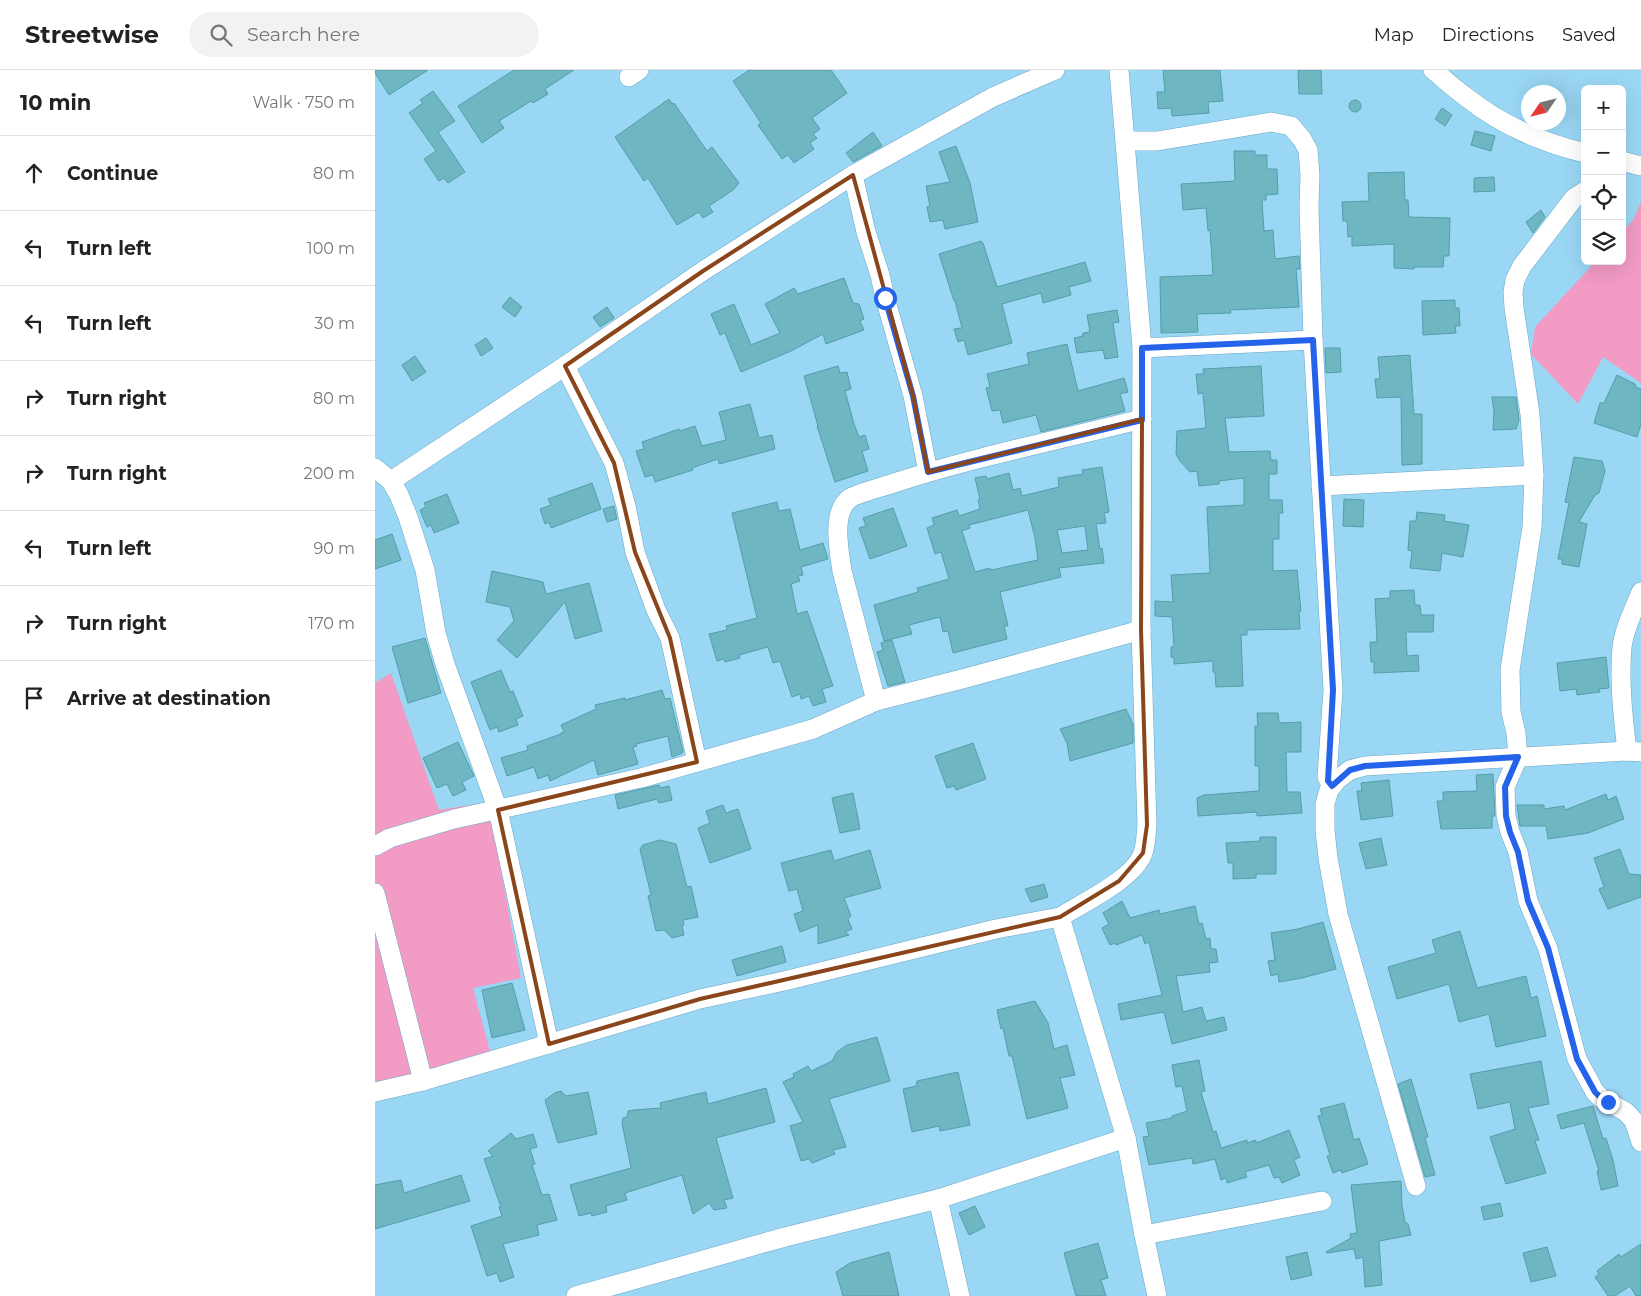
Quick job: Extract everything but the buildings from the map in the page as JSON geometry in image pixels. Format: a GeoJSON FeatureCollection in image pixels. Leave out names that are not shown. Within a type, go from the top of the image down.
{"type":"FeatureCollection","features":[{"type":"Feature","properties":{"kind":"street"},"geometry":{"type":"LineString","coordinates":[[391,481],[565,366],[703,271],[853,175],[993,97],[1055,70]]}},
{"type":"Feature","properties":{"kind":"street"},"geometry":{"type":"LineString","coordinates":[[375,1092],[423,1081],[700,999],[801,977],[996,929],[1060,917],[1119,881],[1134,868],[1143,853],[1147,825],[1141,630],[1142,348],[1119,70]]}},
{"type":"Feature","properties":{"kind":"street"},"geometry":{"type":"LineString","coordinates":[[1433,70],[1467,98],[1507,124],[1563,148],[1581,152]]}},
{"type":"Feature","properties":{"kind":"street"},"geometry":{"type":"LineString","coordinates":[[1125,141],[1157,141],[1271,122],[1291,126],[1308,150],[1313,340],[1333,690],[1327,777],[1332,786]]}},
{"type":"Feature","properties":{"kind":"street"},"geometry":{"type":"LineString","coordinates":[[1626,162],[1641,166]]}},
{"type":"Feature","properties":{"kind":"street"},"geometry":{"type":"LineString","coordinates":[[853,175],[866,232],[880,275],[913,396],[928,472]]}},
{"type":"Feature","properties":{"kind":"street"},"geometry":{"type":"LineString","coordinates":[[1581,194],[1574,198],[1521,266],[1515,280],[1513,292],[1530,414],[1534,475],[1532,527],[1510,670],[1511,712],[1516,733],[1518,757],[1505,787],[1506,816],[1518,852],[1528,901],[1548,948],[1577,1059],[1595,1092],[1601,1098],[1626,1112],[1634,1121],[1641,1142]]}},
{"type":"Feature","properties":{"kind":"street"},"geometry":{"type":"LineString","coordinates":[[1142,348],[1313,340]]}},
{"type":"Feature","properties":{"kind":"street"},"geometry":{"type":"LineString","coordinates":[[565,366],[615,463],[635,552],[643,578],[655,610],[670,638],[697,762]]}},
{"type":"Feature","properties":{"kind":"street"},"geometry":{"type":"LineString","coordinates":[[875,701],[841,571],[838,530],[840,511],[850,498],[928,472],[1142,420]]}},
{"type":"Feature","properties":{"kind":"street"},"geometry":{"type":"LineString","coordinates":[[375,468],[391,481],[408,517],[425,570],[436,633],[445,664],[499,810],[549,1044]]}},
{"type":"Feature","properties":{"kind":"street"},"geometry":{"type":"LineString","coordinates":[[1321,486],[1534,475]]}},
{"type":"Feature","properties":{"kind":"street"},"geometry":{"type":"LineString","coordinates":[[1416,1186],[1338,914],[1325,830],[1325,804],[1329,790],[1350,770],[1365,766],[1634,752],[1622,703],[1622,646],[1641,592]]}},
{"type":"Feature","properties":{"kind":"street"},"geometry":{"type":"LineString","coordinates":[[375,846],[390,838],[454,819],[641,778],[813,729],[875,701],[1141,630]]}},
{"type":"Feature","properties":{"kind":"street"},"geometry":{"type":"LineString","coordinates":[[375,893],[423,1081]]}},
{"type":"Feature","properties":{"kind":"street"},"geometry":{"type":"LineString","coordinates":[[1060,917],[1126,1138],[1157,1296]]}},
{"type":"Feature","properties":{"kind":"street"},"geometry":{"type":"LineString","coordinates":[[576,1296],[785,1237],[937,1199],[1126,1138]]}},
{"type":"Feature","properties":{"kind":"street"},"geometry":{"type":"LineString","coordinates":[[937,1199],[961,1296]]}},
{"type":"Feature","properties":{"kind":"street"},"geometry":{"type":"LineString","coordinates":[[1144,1235],[1322,1200]]}},
{"type":"Feature","properties":{"kind":"highlighted area"},"geometry":{"type":"Polygon","coordinates":[[[853,175],[913,396],[928,472],[1142,419],[1141,630],[1147,825],[1143,853],[1119,881],[1060,917],[700,999],[549,1044],[498,810],[697,762],[670,638],[635,552],[614,463],[565,366],[703,271],[853,175]]]}},
{"type":"Feature","properties":{"kind":"shaded area"},"geometry":{"type":"Polygon","coordinates":[[[1641,202],[1641,383],[1603,357],[1578,404],[1531,354],[1535,327],[1592,265],[1626,265],[1626,228],[1633,220],[1641,202]]]}},
{"type":"Feature","properties":{"kind":"shaded area"},"geometry":{"type":"Polygon","coordinates":[[[391,673],[439,810],[488,802],[521,978],[473,988],[492,1059],[375,1091],[375,683],[391,673]]]}},
{"type":"Feature","properties":{"kind":"route"},"geometry":{"type":"LineString","coordinates":[[885,298],[913,396],[928,472],[1142,420],[1142,348],[1313,340],[1333,690],[1328,781],[1332,786],[1350,770],[1365,766],[1518,757],[1505,787],[1506,816],[1510,832],[1518,852],[1528,901],[1548,948],[1577,1059],[1595,1092],[1608,1102]]}}]}
